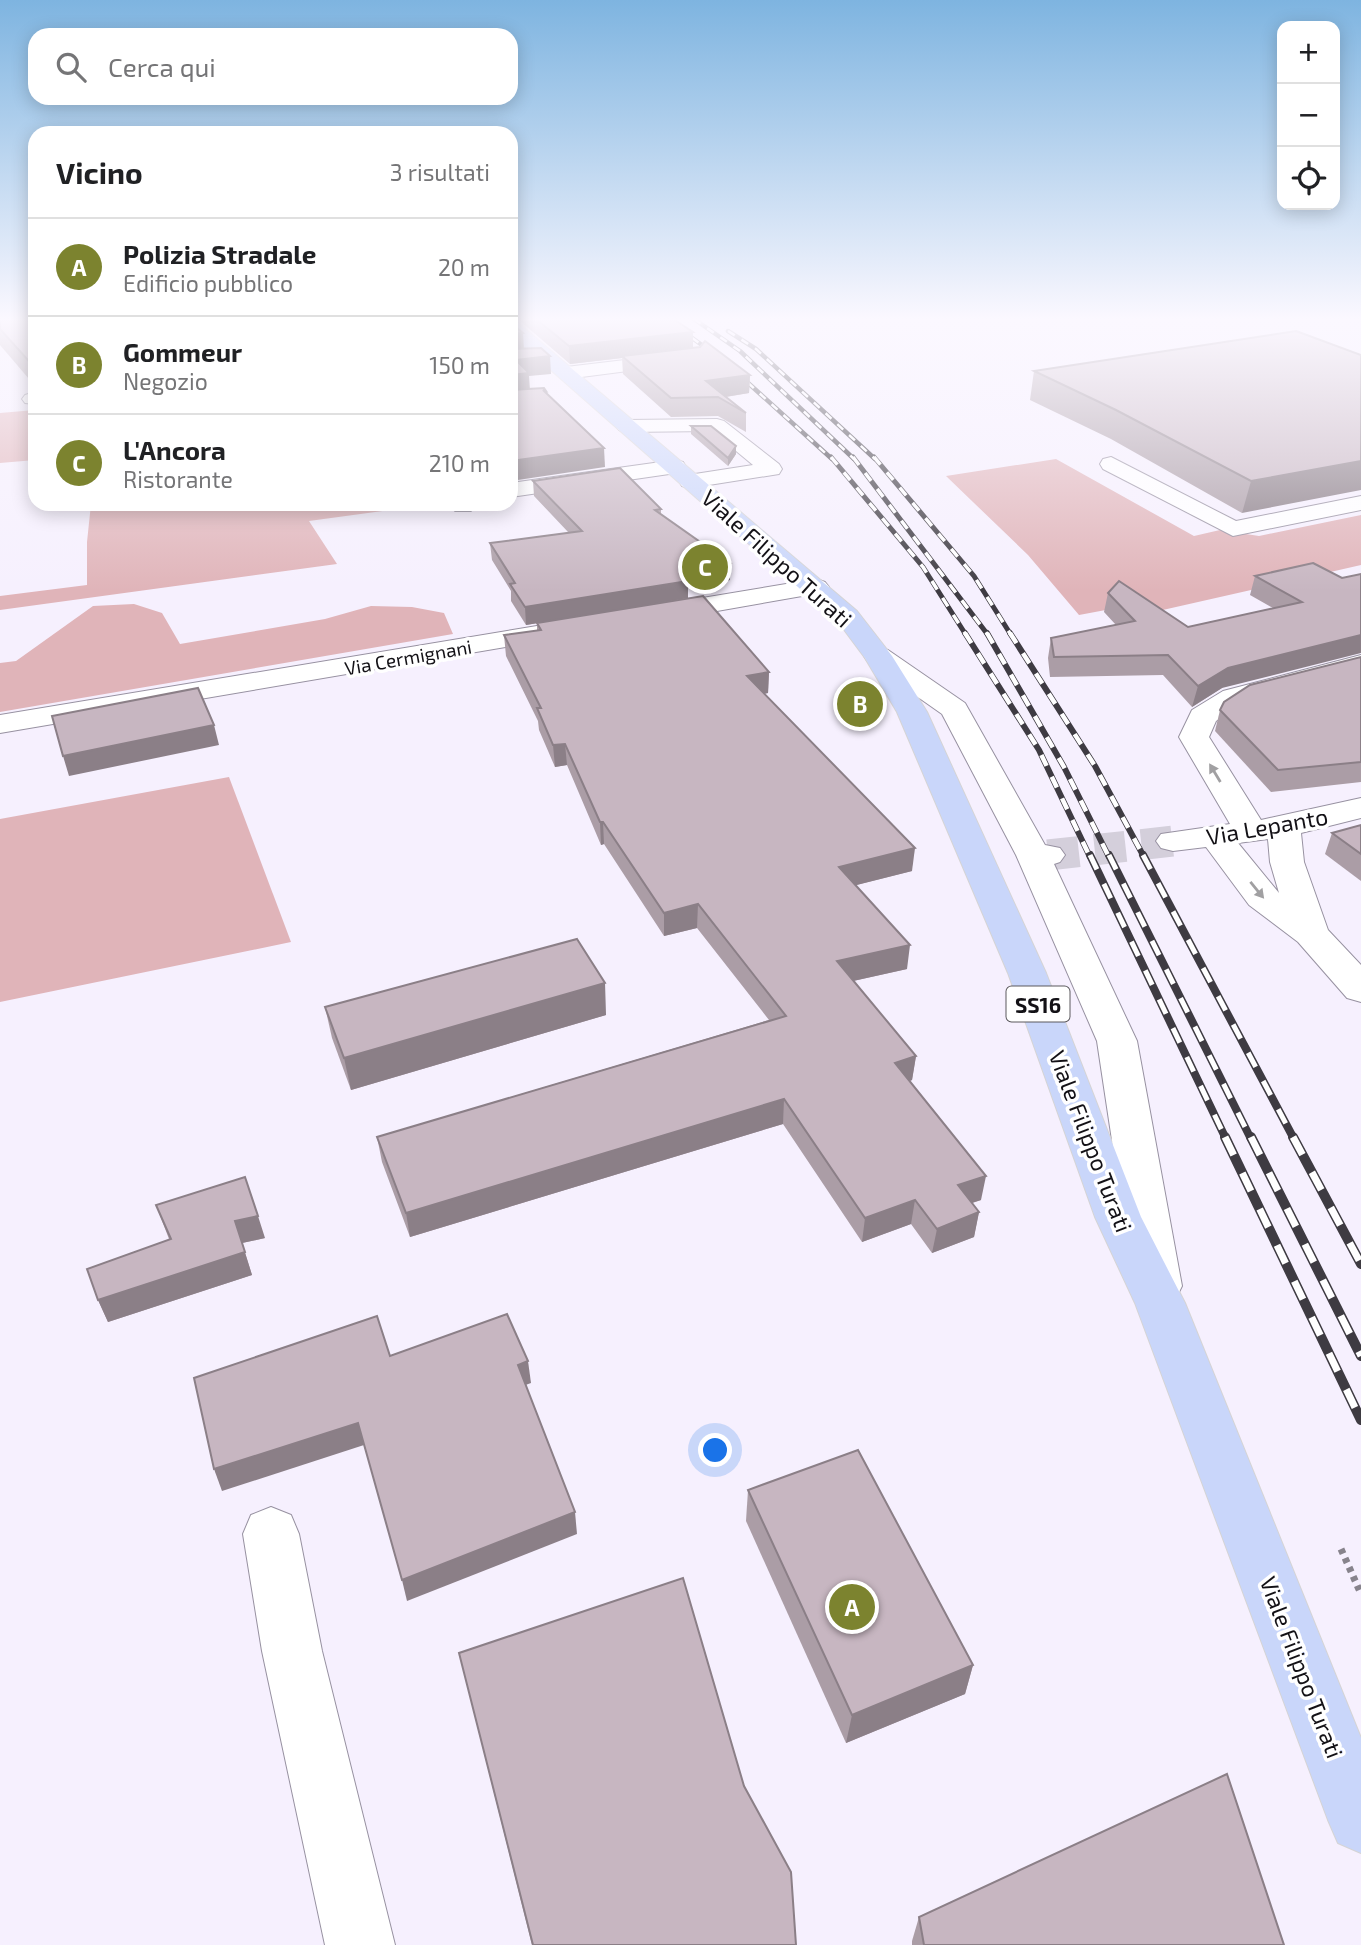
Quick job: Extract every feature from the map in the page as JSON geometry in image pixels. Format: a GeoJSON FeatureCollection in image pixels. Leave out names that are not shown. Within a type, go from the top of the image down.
{"type":"FeatureCollection","features":[{"type":"Feature","properties":{"kind":"main road","name":"Viale Filippo Turati"},"geometry":{"type":"LineString","coordinates":[[606,410],[848,617],[878,656],[912,712],[1027,973],[1118,1217],[1160,1303],[1361,1820]]}},
{"type":"Feature","properties":{"kind":"street"},"geometry":{"type":"LineString","coordinates":[[518,489],[771,469],[717,425],[626,426]]}},
{"type":"Feature","properties":{"kind":"street"},"geometry":{"type":"LineString","coordinates":[[1111,464],[1233,529],[1361,503]]}},
{"type":"Feature","properties":{"kind":"street"},"geometry":{"type":"LineString","coordinates":[[637,617],[816,587]]}},
{"type":"Feature","properties":{"kind":"street","name":"Via Cermignani"},"geometry":{"type":"LineString","coordinates":[[0,724],[584,626]]}},
{"type":"Feature","properties":{"kind":"street"},"geometry":{"type":"LineString","coordinates":[[878,656],[954,709],[1040,855],[1117,1041],[1160,1303]]}},
{"type":"Feature","properties":{"kind":"street"},"geometry":{"type":"LineString","coordinates":[[1311,934],[1287,862],[1268,829],[1194,737],[1203,716],[1233,697],[1361,664]]}},
{"type":"Feature","properties":{"kind":"street","name":"Via Lepanto"},"geometry":{"type":"LineString","coordinates":[[1173,841],[1268,829],[1361,808]]}},
{"type":"Feature","properties":{"kind":"street"},"geometry":{"type":"LineString","coordinates":[[1215,836],[1262,897],[1311,934],[1361,989]]}},
{"type":"Feature","properties":{"kind":"street"},"geometry":{"type":"LineString","coordinates":[[271,1534],[292,1651],[360,1945]]}},
{"type":"Feature","properties":{"kind":"path"},"geometry":{"type":"LineString","coordinates":[[1341,1549],[1361,1594]]}},
{"type":"Feature","properties":{"kind":"shaded area"},"geometry":{"type":"Polygon","coordinates":[[[28,411],[28,461],[0,463],[0,413],[28,411]]]}},
{"type":"Feature","properties":{"kind":"shaded area"},"geometry":{"type":"Polygon","coordinates":[[[1056,459],[1194,536],[1220,530],[1259,536],[1361,515],[1361,565],[1123,619],[1111,609],[1079,615],[1028,555],[946,476],[1056,459]]]}},
{"type":"Feature","properties":{"kind":"shaded area"},"geometry":{"type":"Polygon","coordinates":[[[90,511],[383,511],[309,521],[337,564],[0,610],[0,596],[87,585],[90,511]]]}},
{"type":"Feature","properties":{"kind":"shaded area"},"geometry":{"type":"Polygon","coordinates":[[[134,604],[162,613],[180,644],[325,619],[371,606],[412,607],[444,613],[453,634],[0,712],[0,663],[16,661],[93,606],[134,604]]]}},
{"type":"Feature","properties":{"kind":"shaded area"},"geometry":{"type":"Polygon","coordinates":[[[229,777],[291,942],[0,1002],[0,819],[229,777]]]}},
{"type":"Feature","properties":{"kind":"building"},"geometry":{"type":"Polygon","coordinates":[[[518,410],[564,410],[604,448],[518,460],[518,410]]]}},
{"type":"Feature","properties":{"kind":"building"},"geometry":{"type":"Polygon","coordinates":[[[1116,410],[1361,410],[1361,461],[1251,481],[1116,410]]]}},
{"type":"Feature","properties":{"kind":"building"},"geometry":{"type":"Polygon","coordinates":[[[691,426],[711,426],[736,446],[728,458],[691,426]]]}},
{"type":"Feature","properties":{"kind":"building"},"geometry":{"type":"Polygon","coordinates":[[[620,468],[661,509],[655,510],[730,563],[681,572],[688,581],[525,607],[510,584],[515,583],[490,543],[582,531],[533,481],[620,468]]]}},
{"type":"Feature","properties":{"kind":"building"},"geometry":{"type":"Polygon","coordinates":[[[1313,563],[1342,578],[1361,574],[1361,635],[1228,668],[1198,686],[1168,655],[1054,657],[1051,638],[1135,621],[1108,593],[1119,581],[1188,627],[1302,602],[1255,576],[1313,563]]]}},
{"type":"Feature","properties":{"kind":"building"},"geometry":{"type":"Polygon","coordinates":[[[703,596],[769,672],[747,676],[915,848],[839,867],[910,945],[837,961],[916,1056],[895,1063],[986,1176],[958,1185],[979,1212],[937,1229],[915,1200],[865,1218],[784,1099],[406,1213],[377,1137],[786,1016],[698,904],[664,913],[603,822],[600,822],[565,744],[553,745],[537,708],[541,708],[504,635],[541,630],[537,623],[703,596]]]}},
{"type":"Feature","properties":{"kind":"building"},"geometry":{"type":"Polygon","coordinates":[[[1361,657],[1361,762],[1278,770],[1220,710],[1224,702],[1250,685],[1361,657]]]}},
{"type":"Feature","properties":{"kind":"building"},"geometry":{"type":"Polygon","coordinates":[[[198,688],[214,725],[63,756],[52,716],[198,688]]]}},
{"type":"Feature","properties":{"kind":"building"},"geometry":{"type":"Polygon","coordinates":[[[1361,825],[1361,854],[1332,833],[1361,825]]]}},
{"type":"Feature","properties":{"kind":"building"},"geometry":{"type":"Polygon","coordinates":[[[577,939],[605,983],[344,1058],[325,1007],[577,939]]]}},
{"type":"Feature","properties":{"kind":"building"},"geometry":{"type":"Polygon","coordinates":[[[245,1177],[258,1216],[235,1221],[245,1252],[98,1300],[87,1269],[171,1239],[156,1205],[245,1177]]]}},
{"type":"Feature","properties":{"kind":"building"},"geometry":{"type":"Polygon","coordinates":[[[507,1314],[528,1361],[518,1365],[575,1512],[402,1580],[358,1423],[214,1469],[194,1378],[377,1316],[390,1356],[507,1314]]]}},
{"type":"Feature","properties":{"kind":"building"},"geometry":{"type":"Polygon","coordinates":[[[858,1450],[973,1665],[852,1715],[748,1490],[858,1450]]]}},
{"type":"Feature","properties":{"kind":"building"},"geometry":{"type":"Polygon","coordinates":[[[683,1578],[744,1786],[791,1872],[796,1945],[533,1945],[459,1653],[683,1578]]]}},
{"type":"Feature","properties":{"kind":"building"},"geometry":{"type":"Polygon","coordinates":[[[1227,1774],[1284,1945],[924,1945],[919,1917],[1227,1774]]]}},
{"type":"Feature","properties":{"kind":"tunnel"},"geometry":{"type":"LineString","coordinates":[[1048,855],[1173,841]]}},
{"type":"Feature","properties":{"kind":"railway"},"geometry":{"type":"LineString","coordinates":[[778,410],[832,459]]}},
{"type":"Feature","properties":{"kind":"railway"},"geometry":{"type":"LineString","coordinates":[[802,410],[854,459]]}},
{"type":"Feature","properties":{"kind":"railway"},"geometry":{"type":"LineString","coordinates":[[822,410],[875,459]]}},
{"type":"Feature","properties":{"kind":"railway"},"geometry":{"type":"LineString","coordinates":[[831,457],[923,567],[966,635]]}},
{"type":"Feature","properties":{"kind":"railway"},"geometry":{"type":"LineString","coordinates":[[853,457],[988,635]]}},
{"type":"Feature","properties":{"kind":"railway"},"geometry":{"type":"LineString","coordinates":[[874,457],[974,576],[1011,635]]}},
{"type":"Feature","properties":{"kind":"railway"},"geometry":{"type":"LineString","coordinates":[[965,633],[1039,750],[1090,857]]}},
{"type":"Feature","properties":{"kind":"railway"},"geometry":{"type":"LineString","coordinates":[[987,633],[1064,767],[1109,857]]}},
{"type":"Feature","properties":{"kind":"railway"},"geometry":{"type":"LineString","coordinates":[[1010,633],[1095,766],[1144,857]]}},
{"type":"Feature","properties":{"kind":"railway"},"geometry":{"type":"LineString","coordinates":[[1090,855],[1226,1139]]}},
{"type":"Feature","properties":{"kind":"railway"},"geometry":{"type":"LineString","coordinates":[[1109,855],[1251,1139]]}},
{"type":"Feature","properties":{"kind":"railway"},"geometry":{"type":"LineString","coordinates":[[1143,855],[1294,1139]]}},
{"type":"Feature","properties":{"kind":"railway"},"geometry":{"type":"LineString","coordinates":[[1225,1137],[1361,1420]]}},
{"type":"Feature","properties":{"kind":"railway"},"geometry":{"type":"LineString","coordinates":[[1251,1137],[1361,1356]]}},
{"type":"Feature","properties":{"kind":"railway"},"geometry":{"type":"LineString","coordinates":[[1293,1137],[1361,1264]]}},
{"type":"Feature","properties":{"kind":"place","name":"L'Ancora"},"geometry":{"type":"Point","coordinates":[705,567]}},
{"type":"Feature","properties":{"kind":"place","name":"Gommeur"},"geometry":{"type":"Point","coordinates":[860,704]}},
{"type":"Feature","properties":{"kind":"place","name":"Polizia Stradale"},"geometry":{"type":"Point","coordinates":[852,1607]}}]}
